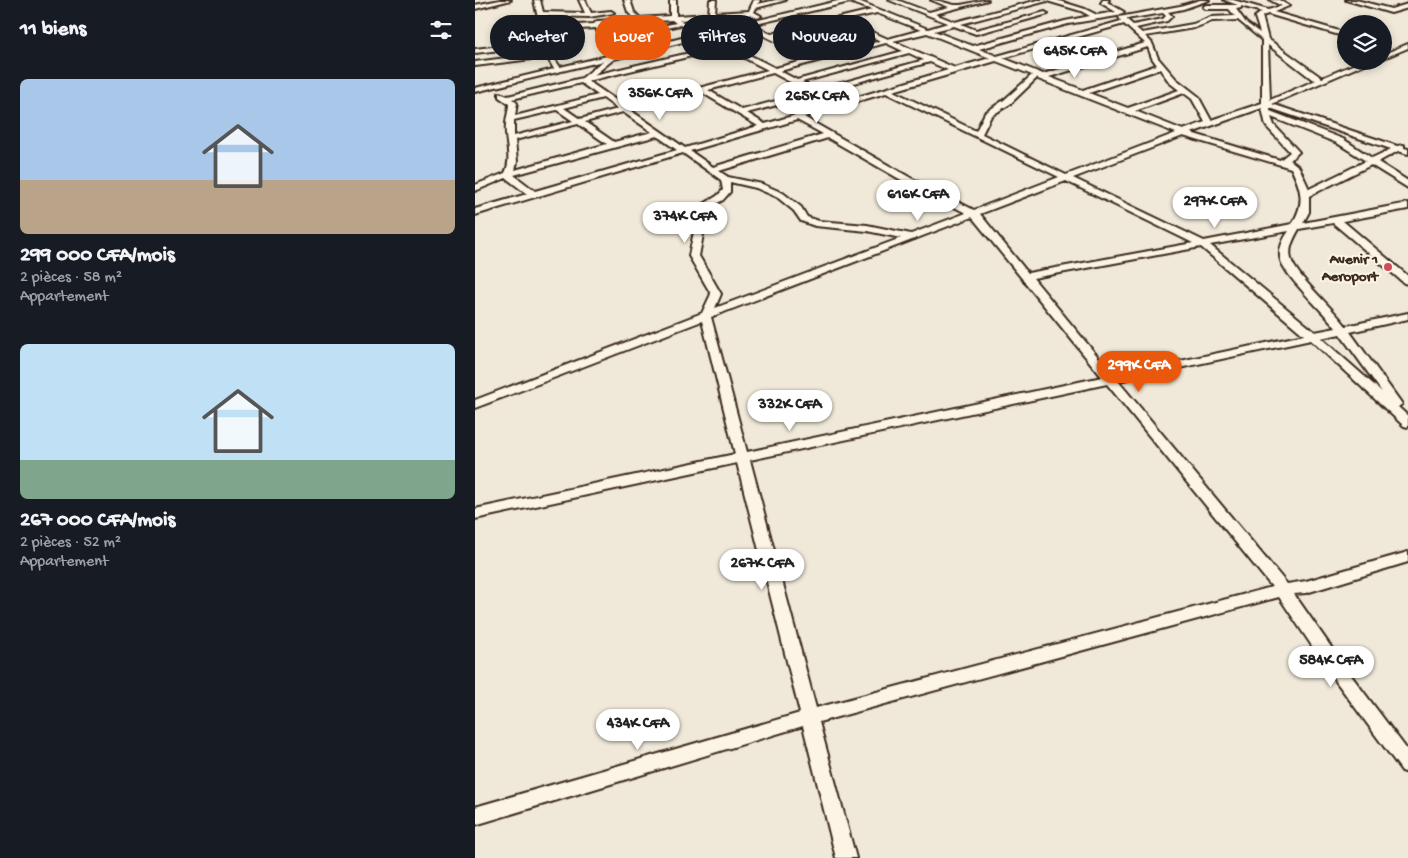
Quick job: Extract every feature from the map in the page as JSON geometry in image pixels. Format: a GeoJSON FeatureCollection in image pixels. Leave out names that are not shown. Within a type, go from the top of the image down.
{"type":"FeatureCollection","features":[{"type":"Feature","properties":{"kind":"street"},"geometry":{"type":"LineString","coordinates":[[475,7],[508,0]]}},
{"type":"Feature","properties":{"kind":"street"},"geometry":{"type":"LineString","coordinates":[[537,0],[539,14],[589,15],[631,12]]}},
{"type":"Feature","properties":{"kind":"street"},"geometry":{"type":"LineString","coordinates":[[582,0],[589,15]]}},
{"type":"Feature","properties":{"kind":"street"},"geometry":{"type":"LineString","coordinates":[[627,0],[634,15]]}},
{"type":"Feature","properties":{"kind":"street"},"geometry":{"type":"LineString","coordinates":[[673,0],[673,18]]}},
{"type":"Feature","properties":{"kind":"street"},"geometry":{"type":"LineString","coordinates":[[713,0],[712,15],[751,13],[767,20]]}},
{"type":"Feature","properties":{"kind":"street"},"geometry":{"type":"LineString","coordinates":[[751,13],[756,3],[783,0]]}},
{"type":"Feature","properties":{"kind":"street"},"geometry":{"type":"LineString","coordinates":[[786,15],[850,0],[1183,133],[1295,167]]}},
{"type":"Feature","properties":{"kind":"street"},"geometry":{"type":"LineString","coordinates":[[892,0],[976,32],[1045,14]]}},
{"type":"Feature","properties":{"kind":"street"},"geometry":{"type":"LineString","coordinates":[[934,0],[955,7]]}},
{"type":"Feature","properties":{"kind":"street"},"geometry":{"type":"LineString","coordinates":[[964,0],[973,3]]}},
{"type":"Feature","properties":{"kind":"street"},"geometry":{"type":"LineString","coordinates":[[929,14],[985,0]]}},
{"type":"Feature","properties":{"kind":"street"},"geometry":{"type":"LineString","coordinates":[[1005,0],[1093,31]]}},
{"type":"Feature","properties":{"kind":"street"},"geometry":{"type":"LineString","coordinates":[[875,44],[1045,0]]}},
{"type":"Feature","properties":{"kind":"street"},"geometry":{"type":"LineString","coordinates":[[1051,0],[1083,10],[1096,17]]}},
{"type":"Feature","properties":{"kind":"street"},"geometry":{"type":"LineString","coordinates":[[1106,0],[1104,2],[1106,5],[1121,10],[1124,20],[1150,44],[1155,58],[1173,80],[1199,105],[1209,123]]}},
{"type":"Feature","properties":{"kind":"street"},"geometry":{"type":"LineString","coordinates":[[1227,0],[1337,32]]}},
{"type":"Feature","properties":{"kind":"street"},"geometry":{"type":"LineString","coordinates":[[1273,0],[1286,6],[1258,17],[1265,39],[1266,108],[1270,126],[1295,152],[1284,160],[1295,167],[1305,187],[1304,212],[1287,242],[1285,257],[1291,271],[1331,313],[1408,422]]}},
{"type":"Feature","properties":{"kind":"street"},"geometry":{"type":"LineString","coordinates":[[1349,0],[1391,11],[1408,6]]}},
{"type":"Feature","properties":{"kind":"street"},"geometry":{"type":"LineString","coordinates":[[1365,4],[1379,0]]}},
{"type":"Feature","properties":{"kind":"street"},"geometry":{"type":"LineString","coordinates":[[475,212],[1093,31],[1124,20],[1201,1],[1206,7],[1220,16],[1218,19]]}},
{"type":"Feature","properties":{"kind":"street"},"geometry":{"type":"LineString","coordinates":[[1206,7],[1250,7]]}},
{"type":"Feature","properties":{"kind":"street"},"geometry":{"type":"LineString","coordinates":[[1231,7],[1244,24],[1321,80]]}},
{"type":"Feature","properties":{"kind":"street"},"geometry":{"type":"LineString","coordinates":[[869,15],[913,8]]}},
{"type":"Feature","properties":{"kind":"street"},"geometry":{"type":"LineString","coordinates":[[971,49],[1067,22],[1096,17],[1124,20],[1165,20],[1169,16],[1164,11]]}},
{"type":"Feature","properties":{"kind":"street"},"geometry":{"type":"LineString","coordinates":[[673,18],[681,17]]}},
{"type":"Feature","properties":{"kind":"street"},"geometry":{"type":"LineString","coordinates":[[673,18],[681,22]]}},
{"type":"Feature","properties":{"kind":"street"},"geometry":{"type":"LineString","coordinates":[[763,21],[773,18]]}},
{"type":"Feature","properties":{"kind":"street"},"geometry":{"type":"LineString","coordinates":[[1141,35],[1194,26],[1208,20],[1239,18]]}},
{"type":"Feature","properties":{"kind":"street"},"geometry":{"type":"LineString","coordinates":[[988,29],[1011,38]]}},
{"type":"Feature","properties":{"kind":"street"},"geometry":{"type":"LineString","coordinates":[[763,32],[771,36]]}},
{"type":"Feature","properties":{"kind":"street"},"geometry":{"type":"LineString","coordinates":[[875,36],[955,71]]}},
{"type":"Feature","properties":{"kind":"street"},"geometry":{"type":"LineString","coordinates":[[977,136],[988,115],[1038,76],[1150,44]]}},
{"type":"Feature","properties":{"kind":"street"},"geometry":{"type":"LineString","coordinates":[[1392,53],[1408,46]]}},
{"type":"Feature","properties":{"kind":"street"},"geometry":{"type":"LineString","coordinates":[[1392,48],[1408,53]]}},
{"type":"Feature","properties":{"kind":"street"},"geometry":{"type":"LineString","coordinates":[[475,51],[490,49]]}},
{"type":"Feature","properties":{"kind":"street"},"geometry":{"type":"LineString","coordinates":[[796,82],[909,51]]}},
{"type":"Feature","properties":{"kind":"street"},"geometry":{"type":"LineString","coordinates":[[507,98],[681,57]]}},
{"type":"Feature","properties":{"kind":"street"},"geometry":{"type":"LineString","coordinates":[[475,64],[508,60]]}},
{"type":"Feature","properties":{"kind":"street"},"geometry":{"type":"LineString","coordinates":[[552,60],[558,70]]}},
{"type":"Feature","properties":{"kind":"street"},"geometry":{"type":"LineString","coordinates":[[475,90],[602,60]]}},
{"type":"Feature","properties":{"kind":"street"},"geometry":{"type":"LineString","coordinates":[[583,80],[608,60]]}},
{"type":"Feature","properties":{"kind":"street"},"geometry":{"type":"LineString","coordinates":[[753,60],[841,105]]}},
{"type":"Feature","properties":{"kind":"street"},"geometry":{"type":"LineString","coordinates":[[511,139],[814,60]]}},
{"type":"Feature","properties":{"kind":"street"},"geometry":{"type":"LineString","coordinates":[[740,112],[931,60]]}},
{"type":"Feature","properties":{"kind":"street"},"geometry":{"type":"LineString","coordinates":[[1082,93],[1162,66]]}},
{"type":"Feature","properties":{"kind":"street"},"geometry":{"type":"LineString","coordinates":[[475,404],[1209,123],[1266,108],[1321,80],[1346,70]]}},
{"type":"Feature","properties":{"kind":"street"},"geometry":{"type":"LineString","coordinates":[[583,80],[623,110],[725,179],[746,182],[778,193],[799,210],[804,219],[818,224],[867,228],[913,237]]}},
{"type":"Feature","properties":{"kind":"street"},"geometry":{"type":"LineString","coordinates":[[502,84],[500,92],[513,103],[513,112],[510,119],[513,165],[508,175]]}},
{"type":"Feature","properties":{"kind":"street"},"geometry":{"type":"LineString","coordinates":[[701,90],[765,127]]}},
{"type":"Feature","properties":{"kind":"street"},"geometry":{"type":"LineString","coordinates":[[1127,111],[1185,90]]}},
{"type":"Feature","properties":{"kind":"street"},"geometry":{"type":"LineString","coordinates":[[887,91],[1065,179],[1203,244],[1314,337],[1408,422]]}},
{"type":"Feature","properties":{"kind":"street"},"geometry":{"type":"LineString","coordinates":[[510,119],[603,96]]}},
{"type":"Feature","properties":{"kind":"street"},"geometry":{"type":"LineString","coordinates":[[558,107],[613,145]]}},
{"type":"Feature","properties":{"kind":"street"},"geometry":{"type":"LineString","coordinates":[[1266,108],[1408,152]]}},
{"type":"Feature","properties":{"kind":"street"},"geometry":{"type":"LineString","coordinates":[[1266,108],[1340,140],[1408,185]]}},
{"type":"Feature","properties":{"kind":"street"},"geometry":{"type":"LineString","coordinates":[[798,117],[906,179],[974,213],[1283,590],[1341,675],[1408,765]]}},
{"type":"Feature","properties":{"kind":"street"},"geometry":{"type":"LineString","coordinates":[[475,188],[508,175],[657,133]]}},
{"type":"Feature","properties":{"kind":"street"},"geometry":{"type":"LineString","coordinates":[[712,170],[829,135]]}},
{"type":"Feature","properties":{"kind":"street"},"geometry":{"type":"LineString","coordinates":[[1305,194],[1408,144]]}},
{"type":"Feature","properties":{"kind":"street"},"geometry":{"type":"LineString","coordinates":[[508,175],[534,195]]}},
{"type":"Feature","properties":{"kind":"street"},"geometry":{"type":"LineString","coordinates":[[725,179],[727,190],[720,198],[704,207],[695,256],[716,294],[706,317],[846,858]]}},
{"type":"Feature","properties":{"kind":"street"},"geometry":{"type":"LineString","coordinates":[[1027,276],[1408,206]]}},
{"type":"Feature","properties":{"kind":"street"},"geometry":{"type":"LineString","coordinates":[[1336,220],[1408,280]]}},
{"type":"Feature","properties":{"kind":"street"},"geometry":{"type":"LineString","coordinates":[[475,514],[1408,316]]}},
{"type":"Feature","properties":{"kind":"street"},"geometry":{"type":"LineString","coordinates":[[475,816],[810,717],[1283,590],[1306,587],[1408,557]]}},
{"type":"Feature","properties":{"kind":"place","name":"Avenir 1 Aeroport"},"geometry":{"type":"Point","coordinates":[1388,267]}}]}
